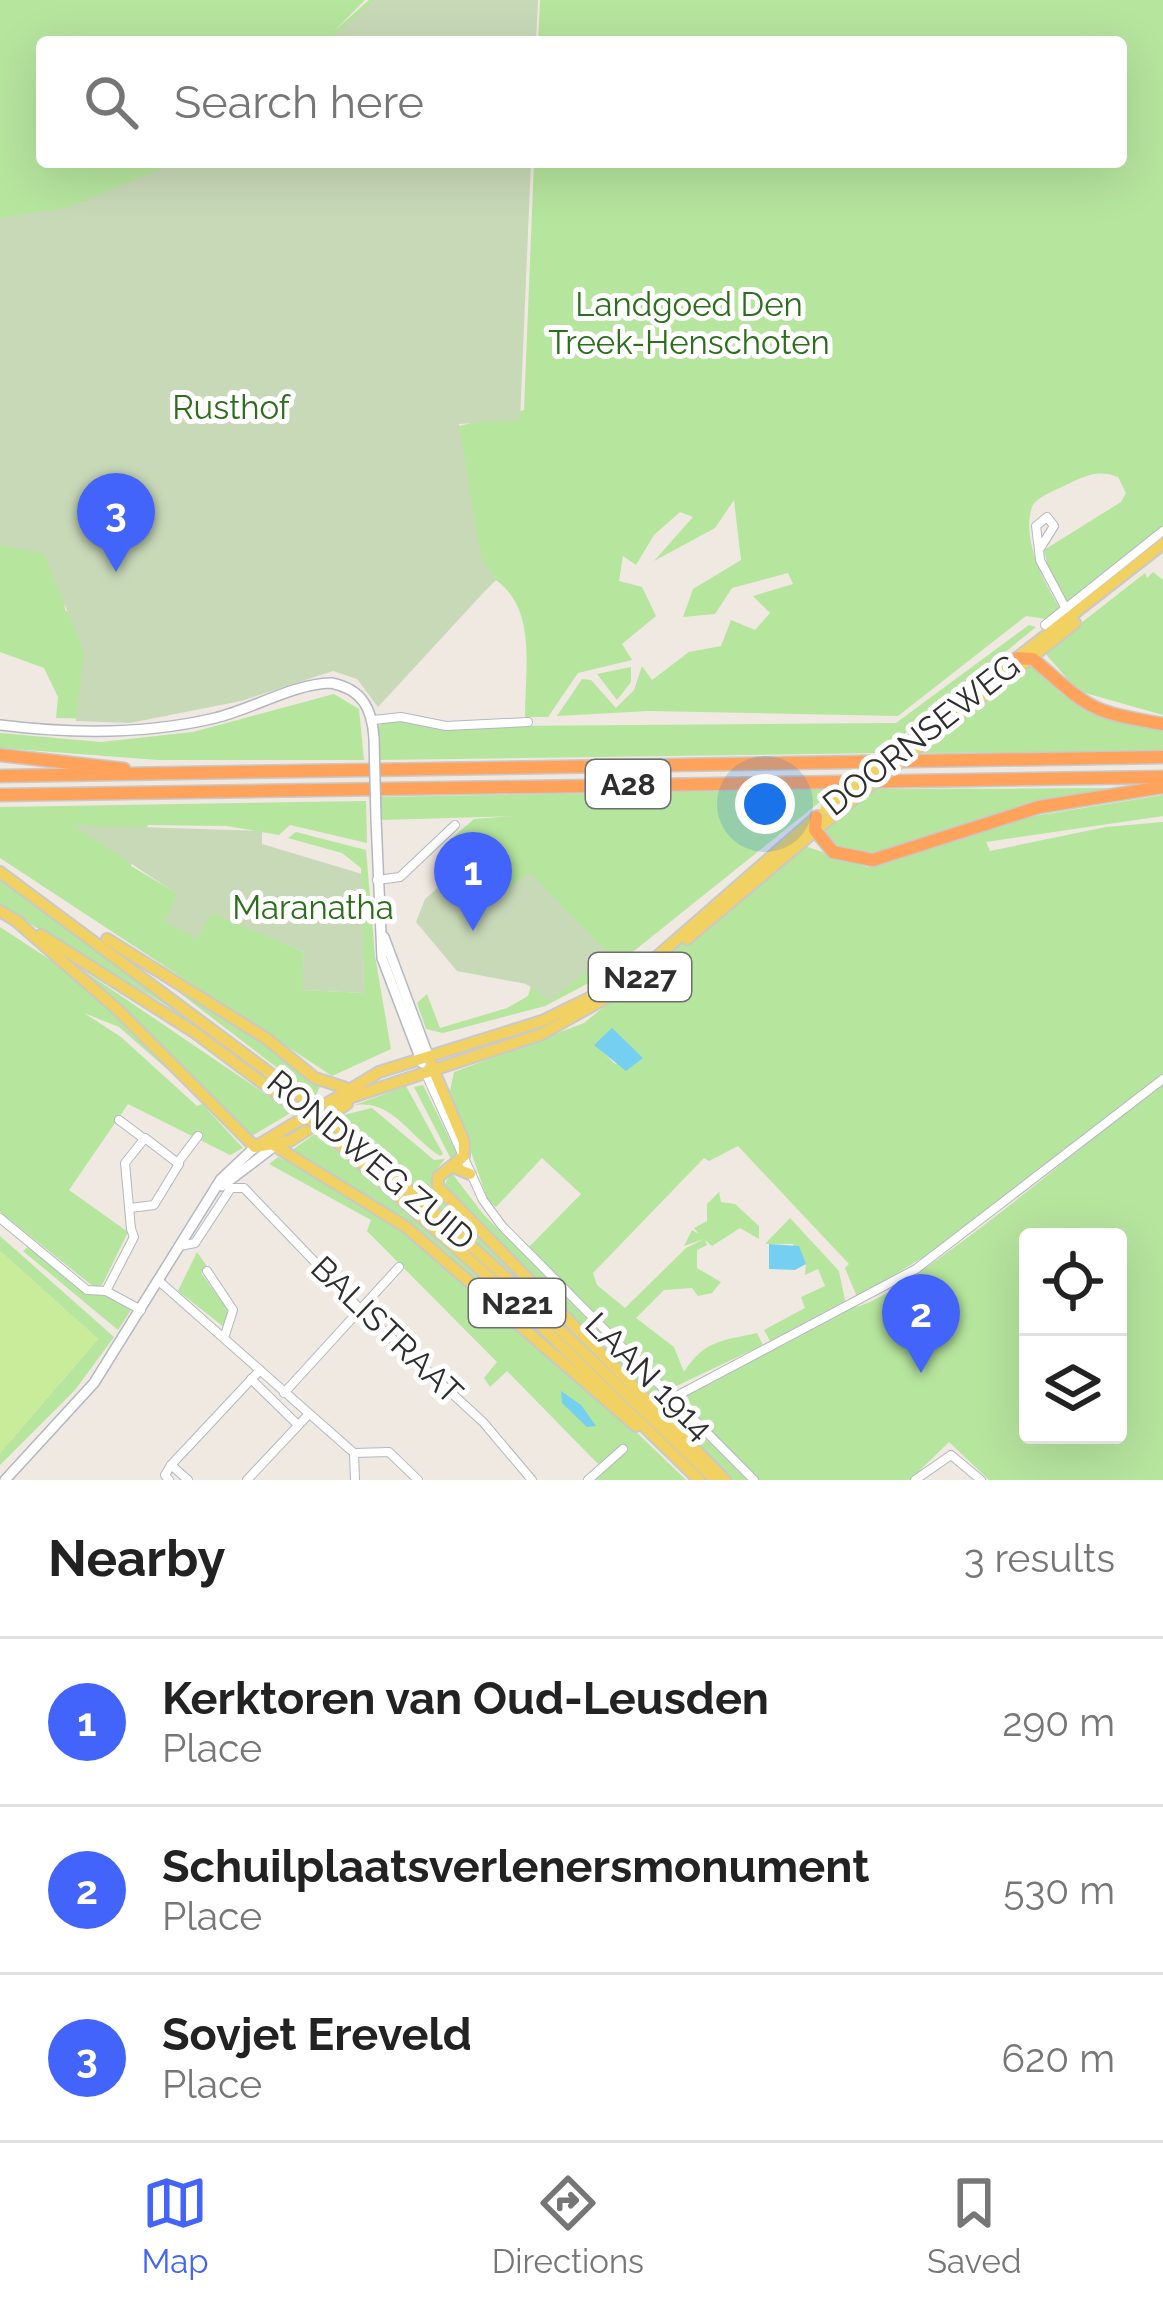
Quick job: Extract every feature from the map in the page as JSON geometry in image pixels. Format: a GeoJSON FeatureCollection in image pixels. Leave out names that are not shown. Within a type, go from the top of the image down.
{"type":"FeatureCollection","features":[{"type":"Feature","properties":{"kind":"highway"},"geometry":{"type":"LineString","coordinates":[[1045,670],[1046,646]]}},
{"type":"Feature","properties":{"kind":"highway"},"geometry":{"type":"LineString","coordinates":[[1024,658],[1093,710],[1163,724]]}},
{"type":"Feature","properties":{"kind":"highway","name":"A28"},"geometry":{"type":"LineString","coordinates":[[0,755],[149,774]]}},
{"type":"Feature","properties":{"kind":"highway","name":"A28"},"geometry":{"type":"LineString","coordinates":[[0,776],[1163,757]]}},
{"type":"Feature","properties":{"kind":"highway","name":"A28"},"geometry":{"type":"LineString","coordinates":[[0,795],[1163,777]]}},
{"type":"Feature","properties":{"kind":"highway"},"geometry":{"type":"LineString","coordinates":[[819,819],[833,852],[873,860],[1039,807],[1163,787]]}},
{"type":"Feature","properties":{"kind":"main road","name":"DOORNSEWEG"},"geometry":{"type":"LineString","coordinates":[[429,1071],[542,1034],[588,1012],[658,964],[819,819],[840,810],[1163,549]]}},
{"type":"Feature","properties":{"kind":"main road","name":"DOORNSEWEG"},"geometry":{"type":"LineString","coordinates":[[425,1056],[542,1021],[618,984],[653,960],[926,729],[1163,549]]}},
{"type":"Feature","properties":{"kind":"main road","name":"RONDWEG ZUID"},"geometry":{"type":"LineString","coordinates":[[0,872],[67,918],[333,1130],[508,1279],[715,1480]]}},
{"type":"Feature","properties":{"kind":"main road","name":"RONDWEG ZUID"},"geometry":{"type":"LineString","coordinates":[[0,911],[297,1101]]}},
{"type":"Feature","properties":{"kind":"main road","name":"N221"},"geometry":{"type":"LineString","coordinates":[[67,918],[218,1006],[316,1078],[346,1088]]}},
{"type":"Feature","properties":{"kind":"main road","name":"N221"},"geometry":{"type":"LineString","coordinates":[[15,920],[145,1036],[255,1148]]}},
{"type":"Feature","properties":{"kind":"main road","name":"LAAN 1914"},"geometry":{"type":"LineString","coordinates":[[425,1056],[464,1142],[464,1156]]}},
{"type":"Feature","properties":{"kind":"main road","name":"N227"},"geometry":{"type":"LineString","coordinates":[[255,1148],[346,1088],[425,1056]]}},
{"type":"Feature","properties":{"kind":"main road","name":"N227"},"geometry":{"type":"LineString","coordinates":[[322,1107],[429,1071]]}},
{"type":"Feature","properties":{"kind":"main road","name":"N227"},"geometry":{"type":"LineString","coordinates":[[275,1146],[364,1093]]}},
{"type":"Feature","properties":{"kind":"main road","name":"RONDWEG ZUID"},"geometry":{"type":"LineString","coordinates":[[333,1130],[699,1480]]}},
{"type":"Feature","properties":{"kind":"main road","name":"N227"},"geometry":{"type":"LineString","coordinates":[[275,1146],[286,1131]]}},
{"type":"Feature","properties":{"kind":"main road","name":"N221"},"geometry":{"type":"LineString","coordinates":[[275,1146],[406,1228],[674,1455]]}},
{"type":"Feature","properties":{"kind":"main road"},"geometry":{"type":"LineString","coordinates":[[255,1148],[275,1146]]}},
{"type":"Feature","properties":{"kind":"main road"},"geometry":{"type":"LineString","coordinates":[[464,1156],[452,1168],[470,1174]]}},
{"type":"Feature","properties":{"kind":"main road","name":"N221"},"geometry":{"type":"LineString","coordinates":[[452,1168],[438,1177],[441,1190],[725,1480]]}},
{"type":"Feature","properties":{"kind":"street","name":"DOORNSEWEG"},"geometry":{"type":"LineString","coordinates":[[1045,625],[1163,530]]}},
{"type":"Feature","properties":{"kind":"street"},"geometry":{"type":"LineString","coordinates":[[1039,550],[1045,577],[1066,609]]}},
{"type":"Feature","properties":{"kind":"street"},"geometry":{"type":"LineString","coordinates":[[0,725],[73,732],[161,728],[218,718],[331,682],[355,691],[373,720],[382,958],[425,1056]]}},
{"type":"Feature","properties":{"kind":"street"},"geometry":{"type":"LineString","coordinates":[[373,720],[401,717],[446,725],[528,722]]}},
{"type":"Feature","properties":{"kind":"street"},"geometry":{"type":"LineString","coordinates":[[376,880],[400,877],[455,825]]}},
{"type":"Feature","properties":{"kind":"street"},"geometry":{"type":"LineString","coordinates":[[671,1400],[916,1269],[1163,1079]]}},
{"type":"Feature","properties":{"kind":"street"},"geometry":{"type":"LineString","coordinates":[[119,1120],[178,1161]]}},
{"type":"Feature","properties":{"kind":"street"},"geometry":{"type":"LineString","coordinates":[[130,1208],[154,1205],[198,1136]]}},
{"type":"Feature","properties":{"kind":"street"},"geometry":{"type":"LineString","coordinates":[[106,1292],[134,1237],[125,1163],[142,1138]]}},
{"type":"Feature","properties":{"kind":"street","name":"N227"},"geometry":{"type":"LineString","coordinates":[[228,1183],[275,1146]]}},
{"type":"Feature","properties":{"kind":"street","name":"N227"},"geometry":{"type":"LineString","coordinates":[[228,1183],[255,1148]]}},
{"type":"Feature","properties":{"kind":"street","name":"LAAN 1914"},"geometry":{"type":"LineString","coordinates":[[464,1156],[502,1226],[754,1480]]}},
{"type":"Feature","properties":{"kind":"street"},"geometry":{"type":"LineString","coordinates":[[5,1480],[85,1394],[214,1193],[228,1183]]}},
{"type":"Feature","properties":{"kind":"street"},"geometry":{"type":"LineString","coordinates":[[180,1246],[195,1243],[228,1183]]}},
{"type":"Feature","properties":{"kind":"street","name":"BALISTRAAT"},"geometry":{"type":"LineString","coordinates":[[228,1183],[483,1422],[532,1480]]}},
{"type":"Feature","properties":{"kind":"street"},"geometry":{"type":"LineString","coordinates":[[0,1218],[87,1290],[106,1292],[139,1309]]}},
{"type":"Feature","properties":{"kind":"street"},"geometry":{"type":"LineString","coordinates":[[284,1393],[399,1268]]}},
{"type":"Feature","properties":{"kind":"street"},"geometry":{"type":"LineString","coordinates":[[206,1271],[233,1310],[225,1335]]}},
{"type":"Feature","properties":{"kind":"street"},"geometry":{"type":"LineString","coordinates":[[160,1282],[354,1453],[388,1452],[418,1480]]}},
{"type":"Feature","properties":{"kind":"street"},"geometry":{"type":"LineString","coordinates":[[167,1477],[172,1465],[260,1370]]}},
{"type":"Feature","properties":{"kind":"street"},"geometry":{"type":"LineString","coordinates":[[251,1379],[298,1425]]}},
{"type":"Feature","properties":{"kind":"street"},"geometry":{"type":"LineString","coordinates":[[248,1480],[308,1415]]}},
{"type":"Feature","properties":{"kind":"street"},"geometry":{"type":"LineString","coordinates":[[588,1480],[623,1449]]}},
{"type":"Feature","properties":{"kind":"street"},"geometry":{"type":"LineString","coordinates":[[354,1453],[355,1480]]}},
{"type":"Feature","properties":{"kind":"street"},"geometry":{"type":"LineString","coordinates":[[915,1480],[951,1455],[981,1480]]}},
{"type":"Feature","properties":{"kind":"street"},"geometry":{"type":"LineString","coordinates":[[172,1465],[188,1480]]}},
{"type":"Feature","properties":{"kind":"green space"},"geometry":{"type":"Polygon","coordinates":[[[0,0],[365,0],[333,32],[369,0],[382,0],[344,36],[36,36],[36,168],[177,168],[110,203],[0,223],[0,0]]]}},
{"type":"Feature","properties":{"kind":"green space"},"geometry":{"type":"Polygon","coordinates":[[[374,0],[538,0],[536,36],[335,36],[374,0]]]}},
{"type":"Feature","properties":{"kind":"green space","name":"Landgoed Den Treek-Henschoten"},"geometry":{"type":"Polygon","coordinates":[[[540,0],[1163,0],[1163,530],[1065,604],[1051,581],[1044,550],[1121,502],[1126,493],[1118,477],[1100,473],[1039,499],[1032,507],[1029,532],[1041,573],[1060,608],[1046,619],[1026,616],[898,716],[649,711],[557,716],[582,679],[591,680],[616,708],[634,690],[642,666],[652,680],[689,652],[721,646],[731,620],[755,630],[770,613],[753,596],[793,584],[788,573],[732,588],[715,614],[683,617],[693,589],[741,560],[734,500],[715,528],[654,561],[693,517],[680,512],[654,535],[636,565],[623,556],[619,581],[642,587],[656,616],[622,644],[632,660],[578,673],[548,717],[525,717],[523,624],[509,592],[496,580],[482,594],[364,574],[62,553],[65,610],[209,706],[136,720],[56,718],[58,697],[44,668],[0,652],[0,539],[524,410],[534,168],[1127,168],[1127,36],[538,36],[540,0]]]}},
{"type":"Feature","properties":{"kind":"green space","name":"Rusthof"},"geometry":{"type":"Polygon","coordinates":[[[164,168],[531,168],[520,420],[459,424],[481,557],[496,579],[378,707],[357,679],[333,671],[241,701],[130,723],[76,721],[84,652],[44,554],[0,545],[0,218],[67,208],[164,168]]]}},
{"type":"Feature","properties":{"kind":"green space"},"geometry":{"type":"Polygon","coordinates":[[[1153,572],[1163,580],[1163,715],[1078,691],[1044,652],[1145,573],[1147,578],[1153,572]]]}},
{"type":"Feature","properties":{"kind":"green space"},"geometry":{"type":"Polygon","coordinates":[[[1029,625],[1036,627],[881,753],[379,760],[378,726],[392,719],[504,726],[896,723],[1029,625]]]}},
{"type":"Feature","properties":{"kind":"green space"},"geometry":{"type":"Polygon","coordinates":[[[1033,661],[1082,707],[1163,727],[1163,752],[918,753],[1033,661]]]}},
{"type":"Feature","properties":{"kind":"green space"},"geometry":{"type":"Polygon","coordinates":[[[631,667],[631,682],[617,700],[597,674],[631,667]]]}},
{"type":"Feature","properties":{"kind":"green space"},"geometry":{"type":"Polygon","coordinates":[[[334,694],[359,709],[364,760],[158,760],[0,748],[0,733],[101,742],[193,732],[334,694]]]}},
{"type":"Feature","properties":{"kind":"green space"},"geometry":{"type":"Polygon","coordinates":[[[1121,788],[976,820],[870,857],[835,846],[824,835],[827,826],[873,789],[1121,788]]]}},
{"type":"Feature","properties":{"kind":"green space"},"geometry":{"type":"Polygon","coordinates":[[[836,789],[604,975],[545,1006],[443,1033],[426,1029],[417,1003],[427,994],[440,1028],[507,1008],[528,996],[532,983],[496,902],[498,882],[446,843],[474,819],[515,816],[381,820],[380,797],[836,789]]]}},
{"type":"Feature","properties":{"kind":"green space"},"geometry":{"type":"Polygon","coordinates":[[[1163,795],[1163,816],[986,842],[990,851],[1106,827],[1163,822],[1163,1480],[989,1480],[949,1442],[910,1480],[758,1480],[684,1404],[684,1393],[850,1307],[871,1302],[947,1253],[1146,1095],[1143,1090],[927,1255],[857,1297],[845,1268],[849,1264],[738,1146],[709,1161],[704,1158],[593,1273],[597,1285],[625,1308],[686,1248],[704,1239],[684,1246],[692,1230],[699,1234],[694,1228],[707,1221],[707,1204],[719,1192],[721,1202],[735,1204],[759,1226],[759,1239],[740,1228],[712,1246],[705,1240],[707,1245],[697,1250],[697,1268],[721,1282],[712,1293],[698,1296],[692,1288],[664,1290],[636,1318],[674,1347],[684,1372],[706,1348],[723,1341],[757,1333],[763,1345],[670,1389],[527,1249],[581,1194],[542,1158],[496,1207],[488,1201],[450,1091],[454,1072],[584,1023],[802,845],[867,867],[1022,818],[1163,795]],[[612,1029],[598,1047],[615,1064],[643,1058],[612,1029]]]}},
{"type":"Feature","properties":{"kind":"green space"},"geometry":{"type":"Polygon","coordinates":[[[366,801],[367,843],[290,825],[279,835],[227,826],[148,825],[131,866],[178,894],[165,922],[212,912],[304,952],[303,990],[364,993],[361,868],[342,853],[288,838],[296,832],[366,850],[375,956],[391,1049],[332,1076],[0,858],[0,807],[366,801]]]}},
{"type":"Feature","properties":{"kind":"green space","name":"Maranatha"},"geometry":{"type":"Polygon","coordinates":[[[73,825],[262,831],[262,844],[362,874],[364,993],[302,990],[304,952],[212,913],[197,939],[164,921],[177,894],[73,825]]]}},
{"type":"Feature","properties":{"kind":"green space"},"geometry":{"type":"Polygon","coordinates":[[[529,872],[608,953],[550,1001],[526,984],[457,971],[416,922],[425,899],[447,880],[473,907],[486,909],[529,872]]]}},
{"type":"Feature","properties":{"kind":"green space"},"geometry":{"type":"Polygon","coordinates":[[[0,880],[247,1063],[161,1002],[0,906],[0,880]]]}},
{"type":"Feature","properties":{"kind":"green space"},"geometry":{"type":"Polygon","coordinates":[[[0,927],[75,976],[175,1076],[119,1027],[84,1013],[121,1037],[197,1106],[202,1104],[243,1148],[230,1155],[128,1104],[69,1190],[128,1232],[102,1285],[94,1287],[0,1212],[0,927]]]}},
{"type":"Feature","properties":{"kind":"green space"},"geometry":{"type":"Polygon","coordinates":[[[77,966],[292,1112],[252,1136],[77,966]]]}},
{"type":"Feature","properties":{"kind":"green space"},"geometry":{"type":"Polygon","coordinates":[[[159,977],[280,1053],[320,1086],[315,1097],[159,977]]]}},
{"type":"Feature","properties":{"kind":"green space"},"geometry":{"type":"Polygon","coordinates":[[[423,1085],[457,1154],[452,1161],[414,1087],[423,1085]]]}},
{"type":"Feature","properties":{"kind":"green space"},"geometry":{"type":"Polygon","coordinates":[[[406,1086],[440,1156],[389,1113],[378,1107],[352,1106],[406,1086]]]}},
{"type":"Feature","properties":{"kind":"green space"},"geometry":{"type":"Polygon","coordinates":[[[372,1108],[434,1160],[445,1159],[431,1177],[436,1191],[623,1376],[335,1117],[372,1108]]]}},
{"type":"Feature","properties":{"kind":"green space"},"geometry":{"type":"Polygon","coordinates":[[[316,1133],[465,1261],[624,1411],[398,1218],[288,1153],[316,1133]]]}},
{"type":"Feature","properties":{"kind":"green space"},"geometry":{"type":"Polygon","coordinates":[[[278,1157],[387,1220],[440,1259],[545,1346],[686,1480],[593,1480],[626,1451],[624,1445],[598,1464],[507,1371],[490,1387],[484,1378],[497,1362],[367,1231],[371,1220],[269,1164],[278,1157]]]}},
{"type":"Feature","properties":{"kind":"green space"},"geometry":{"type":"Polygon","coordinates":[[[451,1172],[483,1214],[747,1480],[730,1480],[444,1186],[451,1172]]]}},
{"type":"Feature","properties":{"kind":"green space"},"geometry":{"type":"Polygon","coordinates":[[[790,1218],[839,1271],[845,1301],[770,1341],[764,1330],[805,1308],[801,1297],[825,1286],[818,1269],[805,1275],[806,1264],[793,1244],[765,1244],[790,1218]]]}},
{"type":"Feature","properties":{"kind":"green space"},"geometry":{"type":"Polygon","coordinates":[[[0,1236],[114,1337],[75,1390],[0,1465],[0,1453],[98,1339],[0,1251],[0,1236]]]}},
{"type":"Feature","properties":{"kind":"green space"},"geometry":{"type":"Polygon","coordinates":[[[29,1246],[88,1293],[107,1294],[132,1308],[118,1330],[23,1251],[29,1246]]]}},
{"type":"Feature","properties":{"kind":"green space"},"geometry":{"type":"Polygon","coordinates":[[[0,1251],[98,1339],[0,1453],[0,1251]]]}},
{"type":"Feature","properties":{"kind":"green space"},"geometry":{"type":"Polygon","coordinates":[[[197,1252],[208,1268],[201,1273],[230,1313],[224,1327],[178,1291],[197,1252]]]}},
{"type":"Feature","properties":{"kind":"water"},"geometry":{"type":"Polygon","coordinates":[[[612,1028],[643,1058],[626,1071],[594,1045],[612,1028]]]}},
{"type":"Feature","properties":{"kind":"water"},"geometry":{"type":"Polygon","coordinates":[[[769,1244],[799,1246],[806,1264],[795,1270],[769,1269],[769,1244]]]}},
{"type":"Feature","properties":{"kind":"water"},"geometry":{"type":"Polygon","coordinates":[[[561,1391],[581,1405],[596,1426],[587,1427],[562,1403],[561,1391]]]}},
{"type":"Feature","properties":{"kind":"place","name":"Sovjet Ereveld"},"geometry":{"type":"Point","coordinates":[116,572]}},
{"type":"Feature","properties":{"kind":"place","name":"Kerktoren van Oud-Leusden"},"geometry":{"type":"Point","coordinates":[473,931]}},
{"type":"Feature","properties":{"kind":"place","name":"Schuilplaatsverlenersmonument"},"geometry":{"type":"Point","coordinates":[921,1373]}}]}
